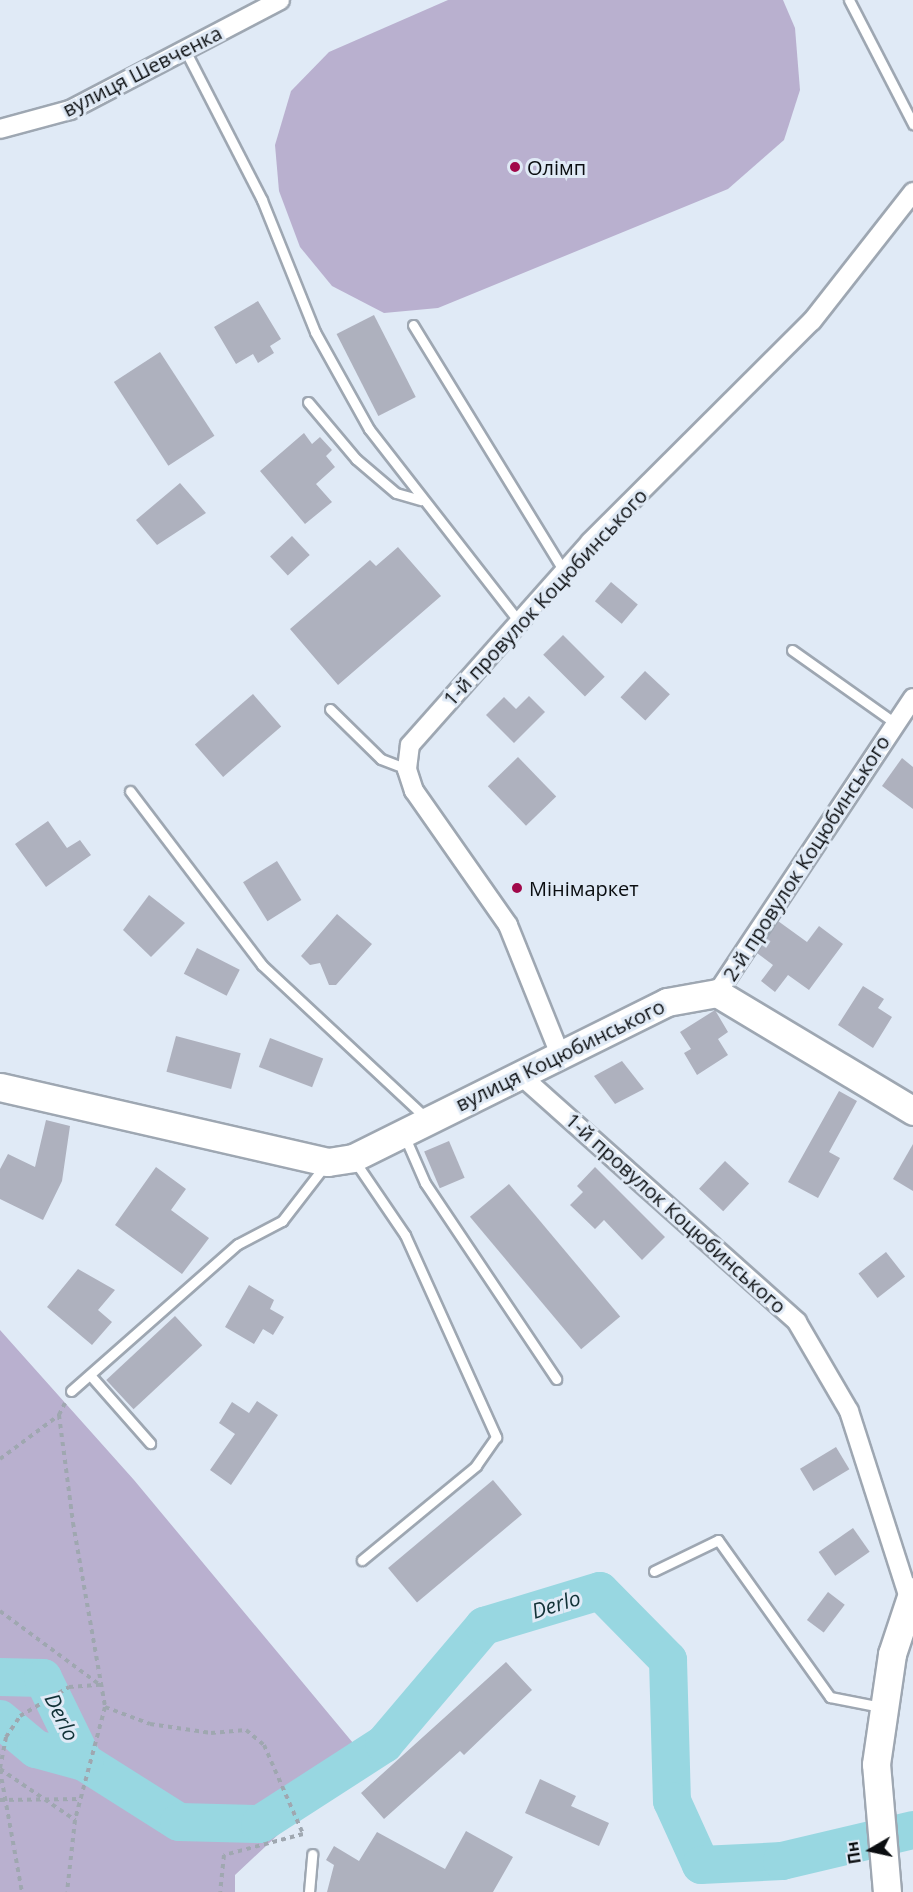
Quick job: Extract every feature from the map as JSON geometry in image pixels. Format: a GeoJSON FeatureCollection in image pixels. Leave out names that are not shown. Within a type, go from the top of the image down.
{"type":"FeatureCollection","features":[{"type":"Feature","properties":{"kind":"street","name":"вулиця Шевченка"},"geometry":{"type":"LineString","coordinates":[[0,129],[70,110],[186,52],[280,0]]}},
{"type":"Feature","properties":{"kind":"street","name":"1-й провулок Коцюбинського"},"geometry":{"type":"LineString","coordinates":[[407,769],[410,745],[564,571],[812,321],[913,192]]}},
{"type":"Feature","properties":{"kind":"street","name":"2-й провулок Коцюбинського"},"geometry":{"type":"LineString","coordinates":[[717,993],[913,698]]}},
{"type":"Feature","properties":{"kind":"street"},"geometry":{"type":"LineString","coordinates":[[407,769],[414,791],[483,883],[508,926],[559,1052]]}},
{"type":"Feature","properties":{"kind":"street"},"geometry":{"type":"LineString","coordinates":[[717,993],[913,1111]]}},
{"type":"Feature","properties":{"kind":"street","name":"вулиця Коцюбинського"},"geometry":{"type":"LineString","coordinates":[[340,1160],[403,1134],[559,1052],[667,1002],[717,993]]}},
{"type":"Feature","properties":{"kind":"street","name":"1-й провулок Коцюбинського"},"geometry":{"type":"LineString","coordinates":[[518,1073],[797,1322],[849,1411],[911,1594]]}},
{"type":"Feature","properties":{"kind":"street"},"geometry":{"type":"LineString","coordinates":[[0,1087],[340,1160]]}},
{"type":"Feature","properties":{"kind":"street"},"geometry":{"type":"LineString","coordinates":[[886,1892],[876,1764],[885,1707],[906,1635],[911,1594]]}},
{"type":"Feature","properties":{"kind":"lane"},"geometry":{"type":"LineString","coordinates":[[849,0],[913,124]]}},
{"type":"Feature","properties":{"kind":"lane"},"geometry":{"type":"LineString","coordinates":[[186,52],[262,200],[315,332],[369,429],[421,500],[519,622]]}},
{"type":"Feature","properties":{"kind":"lane"},"geometry":{"type":"LineString","coordinates":[[413,325],[564,571]]}},
{"type":"Feature","properties":{"kind":"lane"},"geometry":{"type":"LineString","coordinates":[[308,402],[356,459],[396,493],[421,500]]}},
{"type":"Feature","properties":{"kind":"lane","name":"2-й провулок Коцюбинського"},"geometry":{"type":"LineString","coordinates":[[792,650],[895,723]]}},
{"type":"Feature","properties":{"kind":"lane"},"geometry":{"type":"LineString","coordinates":[[330,709],[381,759],[407,769]]}},
{"type":"Feature","properties":{"kind":"lane"},"geometry":{"type":"LineString","coordinates":[[130,791],[262,965],[429,1120]]}},
{"type":"Feature","properties":{"kind":"lane"},"geometry":{"type":"LineString","coordinates":[[403,1134],[425,1183],[556,1379]]}},
{"type":"Feature","properties":{"kind":"lane"},"geometry":{"type":"LineString","coordinates":[[340,1160],[405,1235],[496,1437],[476,1466],[362,1560]]}},
{"type":"Feature","properties":{"kind":"lane","name":"вулиця Коцюбинського"},"geometry":{"type":"LineString","coordinates":[[71,1391],[238,1244],[282,1221],[340,1160]]}},
{"type":"Feature","properties":{"kind":"lane"},"geometry":{"type":"LineString","coordinates":[[90,1375],[150,1443]]}},
{"type":"Feature","properties":{"kind":"lane"},"geometry":{"type":"LineString","coordinates":[[654,1571],[718,1540],[830,1697],[885,1707]]}},
{"type":"Feature","properties":{"kind":"lane"},"geometry":{"type":"LineString","coordinates":[[309,1892],[312,1854]]}},
{"type":"Feature","properties":{"kind":"path"},"geometry":{"type":"LineString","coordinates":[[0,1459],[60,1415],[71,1391]]}},
{"type":"Feature","properties":{"kind":"path"},"geometry":{"type":"LineString","coordinates":[[60,1415],[105,1707],[90,1779],[75,1820],[67,1892]]}},
{"type":"Feature","properties":{"kind":"path"},"geometry":{"type":"LineString","coordinates":[[0,1611],[100,1685]]}},
{"type":"Feature","properties":{"kind":"path"},"geometry":{"type":"LineString","coordinates":[[21,1892],[9,1802],[0,1769],[6,1737],[20,1716],[45,1700],[69,1687],[100,1685]]}},
{"type":"Feature","properties":{"kind":"path"},"geometry":{"type":"LineString","coordinates":[[105,1707],[150,1724],[211,1733],[246,1730],[264,1745],[298,1812],[303,1834],[224,1855],[220,1892]]}},
{"type":"Feature","properties":{"kind":"path"},"geometry":{"type":"LineString","coordinates":[[0,1769],[44,1802],[75,1820]]}},
{"type":"Feature","properties":{"kind":"path"},"geometry":{"type":"LineString","coordinates":[[0,1800],[44,1802],[81,1799]]}},
{"type":"Feature","properties":{"kind":"shaded area","name":"Олімп"},"geometry":{"type":"Polygon","coordinates":[[[448,0],[783,0],[795,28],[800,90],[784,140],[728,189],[438,308],[384,313],[332,286],[300,247],[279,191],[275,145],[291,91],[329,52],[448,0]]]}},
{"type":"Feature","properties":{"kind":"shaded area"},"geometry":{"type":"Polygon","coordinates":[[[0,1330],[134,1480],[363,1755],[235,1875],[235,1892],[0,1892],[0,1330]]]}},
{"type":"Feature","properties":{"kind":"building"},"geometry":{"type":"Polygon","coordinates":[[[258,301],[281,339],[270,346],[274,353],[258,363],[253,354],[236,364],[214,327],[258,301]]]}},
{"type":"Feature","properties":{"kind":"building"},"geometry":{"type":"Polygon","coordinates":[[[374,315],[416,397],[378,416],[337,334],[374,315]]]}},
{"type":"Feature","properties":{"kind":"building"},"geometry":{"type":"Polygon","coordinates":[[[160,352],[214,436],[168,466],[114,382],[160,352]]]}},
{"type":"Feature","properties":{"kind":"building"},"geometry":{"type":"Polygon","coordinates":[[[304,433],[312,444],[320,437],[332,450],[326,456],[335,467],[316,484],[332,502],[305,524],[260,471],[304,433]]]}},
{"type":"Feature","properties":{"kind":"building"},"geometry":{"type":"Polygon","coordinates":[[[180,483],[206,513],[157,545],[136,520],[180,483]]]}},
{"type":"Feature","properties":{"kind":"building"},"geometry":{"type":"Polygon","coordinates":[[[292,536],[310,555],[288,575],[270,556],[292,536]]]}},
{"type":"Feature","properties":{"kind":"building"},"geometry":{"type":"Polygon","coordinates":[[[398,547],[441,596],[338,685],[290,629],[370,560],[376,566],[398,547]]]}},
{"type":"Feature","properties":{"kind":"building"},"geometry":{"type":"Polygon","coordinates":[[[611,582],[638,604],[622,624],[595,601],[611,582]]]}},
{"type":"Feature","properties":{"kind":"building"},"geometry":{"type":"Polygon","coordinates":[[[563,635],[605,677],[585,697],[543,655],[563,635]]]}},
{"type":"Feature","properties":{"kind":"building"},"geometry":{"type":"Polygon","coordinates":[[[645,671],[670,694],[645,721],[620,697],[645,671]]]}},
{"type":"Feature","properties":{"kind":"building"},"geometry":{"type":"Polygon","coordinates":[[[253,694],[281,726],[223,777],[195,745],[253,694]]]}},
{"type":"Feature","properties":{"kind":"building"},"geometry":{"type":"Polygon","coordinates":[[[529,696],[545,712],[514,743],[486,715],[504,697],[516,709],[529,696]]]}},
{"type":"Feature","properties":{"kind":"building"},"geometry":{"type":"Polygon","coordinates":[[[518,757],[556,797],[526,826],[488,786],[518,757]]]}},
{"type":"Feature","properties":{"kind":"building"},"geometry":{"type":"Polygon","coordinates":[[[902,758],[913,767],[913,809],[882,786],[902,758]]]}},
{"type":"Feature","properties":{"kind":"building"},"geometry":{"type":"Polygon","coordinates":[[[48,821],[67,848],[80,840],[91,855],[46,887],[15,844],[48,821]]]}},
{"type":"Feature","properties":{"kind":"building"},"geometry":{"type":"Polygon","coordinates":[[[277,861],[301,900],[267,921],[243,882],[277,861]]]}},
{"type":"Feature","properties":{"kind":"building"},"geometry":{"type":"Polygon","coordinates":[[[149,895],[185,923],[151,957],[123,930],[149,895]]]}},
{"type":"Feature","properties":{"kind":"building"},"geometry":{"type":"Polygon","coordinates":[[[337,914],[372,944],[336,985],[329,985],[320,963],[310,965],[301,956],[337,914]]]}},
{"type":"Feature","properties":{"kind":"building"},"geometry":{"type":"Polygon","coordinates":[[[778,921],[807,942],[819,926],[843,944],[809,990],[788,975],[775,992],[761,981],[773,965],[757,953],[778,921]]]}},
{"type":"Feature","properties":{"kind":"building"},"geometry":{"type":"Polygon","coordinates":[[[197,948],[240,970],[227,996],[184,974],[197,948]]]}},
{"type":"Feature","properties":{"kind":"building"},"geometry":{"type":"Polygon","coordinates":[[[863,986],[884,999],[878,1008],[892,1017],[873,1048],[838,1025],[863,986]]]}},
{"type":"Feature","properties":{"kind":"building"},"geometry":{"type":"Polygon","coordinates":[[[715,1010],[728,1032],[718,1039],[728,1055],[697,1075],[684,1053],[691,1049],[680,1032],[715,1010]]]}},
{"type":"Feature","properties":{"kind":"building"},"geometry":{"type":"Polygon","coordinates":[[[176,1036],[241,1053],[231,1089],[166,1072],[176,1036]]]}},
{"type":"Feature","properties":{"kind":"building"},"geometry":{"type":"Polygon","coordinates":[[[270,1038],[323,1058],[312,1087],[259,1067],[270,1038]]]}},
{"type":"Feature","properties":{"kind":"building"},"geometry":{"type":"Polygon","coordinates":[[[622,1061],[644,1089],[615,1104],[594,1076],[622,1061]]]}},
{"type":"Feature","properties":{"kind":"building"},"geometry":{"type":"Polygon","coordinates":[[[839,1091],[857,1101],[829,1152],[840,1158],[818,1198],[788,1182],[839,1091]]]}},
{"type":"Feature","properties":{"kind":"building"},"geometry":{"type":"Polygon","coordinates":[[[46,1120],[70,1126],[62,1181],[43,1220],[0,1199],[0,1169],[8,1154],[35,1167],[46,1120]]]}},
{"type":"Feature","properties":{"kind":"building"},"geometry":{"type":"Polygon","coordinates":[[[449,1141],[465,1178],[440,1188],[424,1152],[449,1141]]]}},
{"type":"Feature","properties":{"kind":"building"},"geometry":{"type":"Polygon","coordinates":[[[913,1144],[913,1191],[893,1179],[913,1144]]]}},
{"type":"Feature","properties":{"kind":"building"},"geometry":{"type":"Polygon","coordinates":[[[725,1161],[749,1184],[723,1211],[699,1189],[725,1161]]]}},
{"type":"Feature","properties":{"kind":"building"},"geometry":{"type":"Polygon","coordinates":[[[156,1167],[186,1189],[171,1210],[209,1238],[182,1274],[115,1225],[156,1167]]]}},
{"type":"Feature","properties":{"kind":"building"},"geometry":{"type":"Polygon","coordinates":[[[595,1167],[665,1237],[642,1260],[604,1220],[595,1229],[570,1205],[583,1192],[577,1186],[595,1167]]]}},
{"type":"Feature","properties":{"kind":"building"},"geometry":{"type":"Polygon","coordinates":[[[509,1184],[620,1317],[581,1349],[470,1217],[509,1184]]]}},
{"type":"Feature","properties":{"kind":"building"},"geometry":{"type":"Polygon","coordinates":[[[886,1252],[905,1276],[878,1298],[858,1274],[886,1252]]]}},
{"type":"Feature","properties":{"kind":"building"},"geometry":{"type":"Polygon","coordinates":[[[78,1269],[115,1290],[98,1310],[112,1322],[92,1345],[47,1307],[78,1269]]]}},
{"type":"Feature","properties":{"kind":"building"},"geometry":{"type":"Polygon","coordinates":[[[249,1285],[274,1300],[270,1309],[284,1317],[273,1335],[263,1329],[254,1344],[225,1327],[249,1285]]]}},
{"type":"Feature","properties":{"kind":"building"},"geometry":{"type":"Polygon","coordinates":[[[175,1316],[202,1345],[134,1409],[106,1380],[175,1316]]]}},
{"type":"Feature","properties":{"kind":"building"},"geometry":{"type":"Polygon","coordinates":[[[257,1401],[278,1415],[231,1485],[210,1470],[235,1434],[219,1423],[232,1402],[249,1413],[257,1401]]]}},
{"type":"Feature","properties":{"kind":"building"},"geometry":{"type":"Polygon","coordinates":[[[836,1447],[849,1469],[813,1491],[800,1469],[836,1447]]]}},
{"type":"Feature","properties":{"kind":"building"},"geometry":{"type":"Polygon","coordinates":[[[493,1480],[522,1514],[417,1603],[388,1568],[493,1480]]]}},
{"type":"Feature","properties":{"kind":"building"},"geometry":{"type":"Polygon","coordinates":[[[853,1528],[870,1552],[835,1576],[819,1552],[853,1528]]]}},
{"type":"Feature","properties":{"kind":"building"},"geometry":{"type":"Polygon","coordinates":[[[828,1592],[845,1605],[824,1633],[807,1620],[828,1592]]]}},
{"type":"Feature","properties":{"kind":"building"},"geometry":{"type":"Polygon","coordinates":[[[506,1662],[532,1690],[464,1755],[460,1751],[384,1819],[361,1793],[506,1662]]]}},
{"type":"Feature","properties":{"kind":"building"},"geometry":{"type":"Polygon","coordinates":[[[540,1779],[576,1796],[571,1806],[609,1823],[599,1846],[525,1813],[540,1779]]]}},
{"type":"Feature","properties":{"kind":"building"},"geometry":{"type":"Polygon","coordinates":[[[466,1831],[513,1857],[493,1892],[327,1892],[334,1865],[326,1860],[334,1846],[359,1861],[377,1832],[445,1869],[466,1831]]]}},
{"type":"Feature","properties":{"kind":"waterway","name":"Derlo"},"geometry":{"type":"LineString","coordinates":[[0,1677],[43,1678],[84,1762],[179,1822],[260,1824],[384,1744],[484,1626],[600,1591],[668,1660],[672,1801],[701,1865],[782,1861],[913,1830]]}},
{"type":"Feature","properties":{"kind":"waterway","name":"Derlo"},"geometry":{"type":"LineString","coordinates":[[0,1719],[36,1749],[84,1762]]}},
{"type":"Feature","properties":{"kind":"place","name":"Олімп"},"geometry":{"type":"Point","coordinates":[515,167]}},
{"type":"Feature","properties":{"kind":"place","name":"Мінімаркет"},"geometry":{"type":"Point","coordinates":[517,888]}}]}
